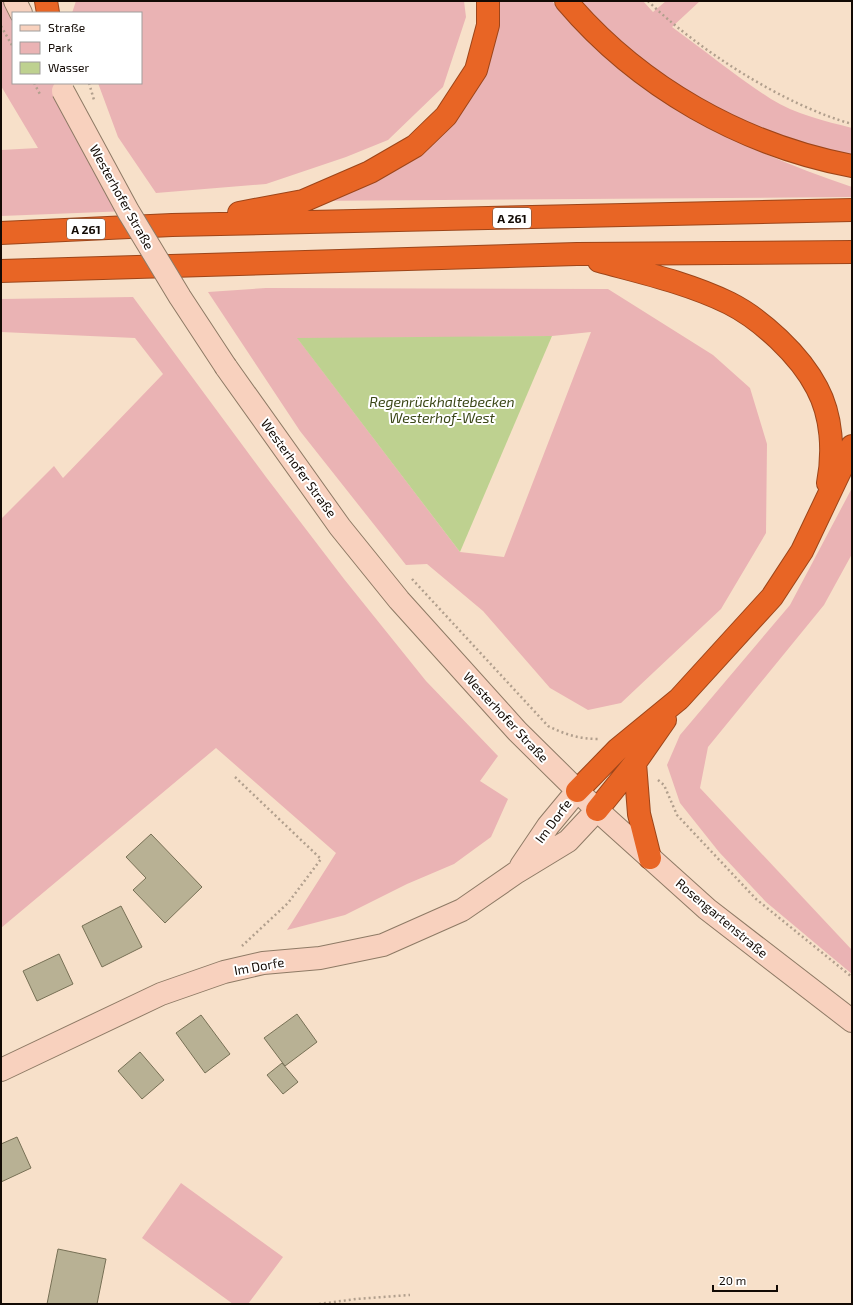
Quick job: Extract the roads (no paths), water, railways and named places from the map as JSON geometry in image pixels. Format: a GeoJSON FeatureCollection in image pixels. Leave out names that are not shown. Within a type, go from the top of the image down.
{"type":"FeatureCollection","features":[{"type":"Feature","properties":{"kind":"highway"},"geometry":{"type":"LineString","coordinates":[[46,1],[48,12]]}},
{"type":"Feature","properties":{"kind":"highway"},"geometry":{"type":"LineString","coordinates":[[172,225],[303,201],[370,172],[415,146],[446,116],[476,70],[488,25],[488,1]]}},
{"type":"Feature","properties":{"kind":"highway"},"geometry":{"type":"LineString","coordinates":[[566,1],[584,22],[622,56],[666,91],[697,109],[734,128],[786,149],[852,166]]}},
{"type":"Feature","properties":{"kind":"highway","name":"A 261"},"geometry":{"type":"LineString","coordinates":[[1,233],[172,225],[852,210]]}},
{"type":"Feature","properties":{"kind":"highway"},"geometry":{"type":"LineString","coordinates":[[1,271],[577,254],[852,252]]}},
{"type":"Feature","properties":{"kind":"highway"},"geometry":{"type":"LineString","coordinates":[[577,254],[692,288],[729,304],[760,322],[793,354],[817,388],[830,426],[831,465],[822,511]]}},
{"type":"Feature","properties":{"kind":"highway"},"geometry":{"type":"LineString","coordinates":[[597,810],[635,763],[679,699],[772,597],[802,551],[852,446]]}},
{"type":"Feature","properties":{"kind":"highway"},"geometry":{"type":"LineString","coordinates":[[576,791],[618,749],[679,699]]}},
{"type":"Feature","properties":{"kind":"highway"},"geometry":{"type":"LineString","coordinates":[[635,763],[639,814],[650,858]]}},
{"type":"Feature","properties":{"kind":"main road"},"geometry":{"type":"LineString","coordinates":[[15,1],[21,12]]}},
{"type":"Feature","properties":{"kind":"main road","name":"Westerhofer Straße"},"geometry":{"type":"LineString","coordinates":[[61,87],[128,211],[180,297],[226,367],[340,527],[399,600],[516,731],[597,810]]}},
{"type":"Feature","properties":{"kind":"main road","name":"Im Dorfe"},"geometry":{"type":"LineString","coordinates":[[517,872],[548,826],[576,791]]}},
{"type":"Feature","properties":{"kind":"main road","name":"Im Dorfe"},"geometry":{"type":"LineString","coordinates":[[1,1070],[161,994],[224,972],[263,963],[320,958],[383,945],[462,910],[517,872],[568,841],[597,810]]}},
{"type":"Feature","properties":{"kind":"main road","name":"Rosengartenstraße"},"geometry":{"type":"LineString","coordinates":[[597,810],[708,909],[852,1020]]}},
{"type":"Feature","properties":{"kind":"water","name":"Regenrückhaltebecken Westerhof-West"},"geometry":{"type":"Polygon","coordinates":[[[552,336],[460,552],[297,338],[552,336]]]}}]}
